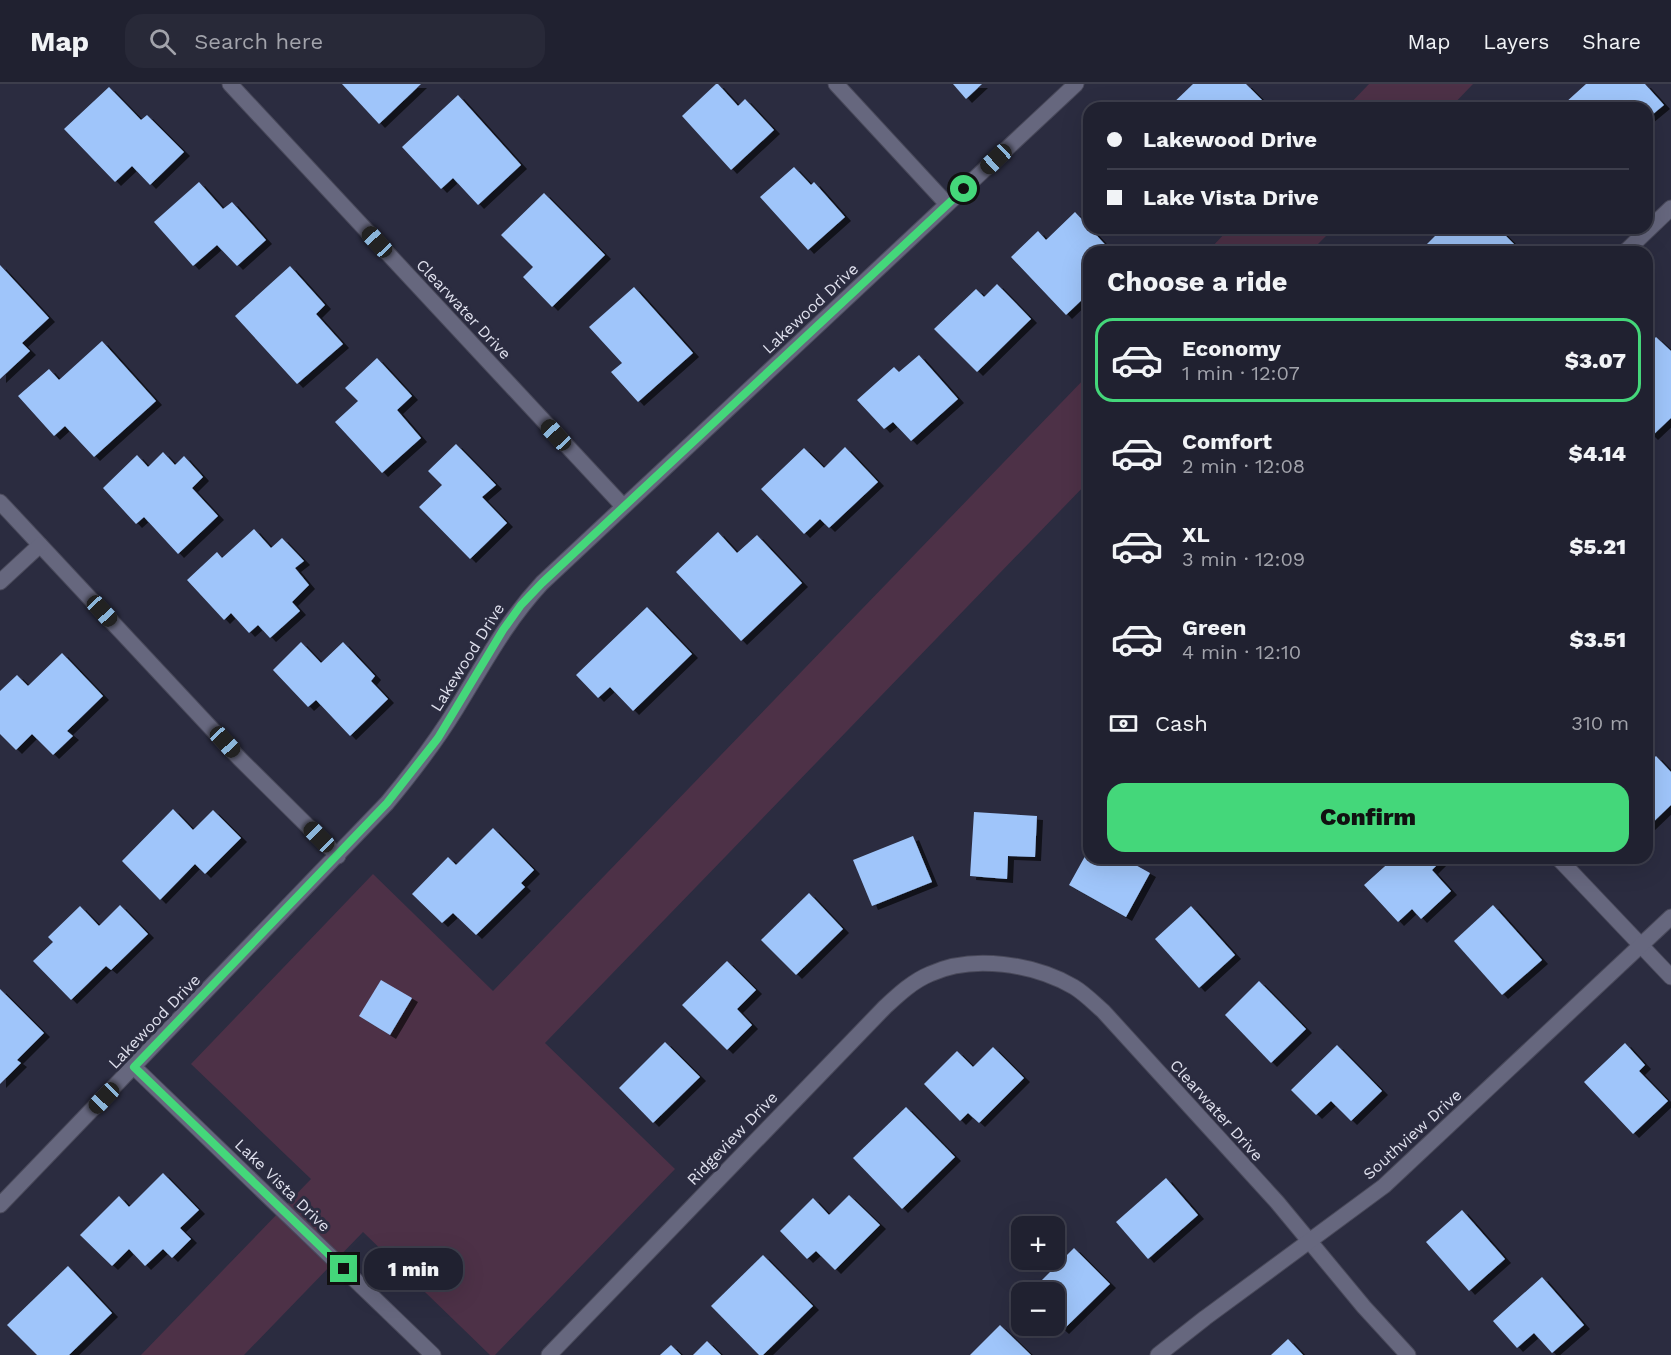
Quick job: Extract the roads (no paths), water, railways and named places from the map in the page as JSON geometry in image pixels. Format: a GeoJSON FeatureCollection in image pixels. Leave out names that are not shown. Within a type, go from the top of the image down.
{"type":"FeatureCollection","features":[{"type":"Feature","properties":{"kind":"street","name":"Clearwater Drive"},"geometry":{"type":"LineString","coordinates":[[230,84],[623,506]]}},
{"type":"Feature","properties":{"kind":"street"},"geometry":{"type":"LineString","coordinates":[[836,84],[947,204]]}},
{"type":"Feature","properties":{"kind":"street","name":"Lakewood Drive"},"geometry":{"type":"LineString","coordinates":[[0,1205],[387,803],[438,738],[503,630],[521,605],[623,506],[1076,84]]}},
{"type":"Feature","properties":{"kind":"street"},"geometry":{"type":"LineString","coordinates":[[1653,225],[1671,208]]}},
{"type":"Feature","properties":{"kind":"street"},"geometry":{"type":"LineString","coordinates":[[1631,246],[1644,234]]}},
{"type":"Feature","properties":{"kind":"street"},"geometry":{"type":"LineString","coordinates":[[0,502],[240,759],[338,856]]}},
{"type":"Feature","properties":{"kind":"street"},"geometry":{"type":"LineString","coordinates":[[0,582],[40,545]]}},
{"type":"Feature","properties":{"kind":"street"},"geometry":{"type":"LineString","coordinates":[[1564,864],[1671,978]]}},
{"type":"Feature","properties":{"kind":"street","name":"Southview Drive"},"geometry":{"type":"LineString","coordinates":[[1158,1355],[1384,1186],[1410,1164],[1671,917]]}},
{"type":"Feature","properties":{"kind":"street","name":"Clearwater Drive"},"geometry":{"type":"LineString","coordinates":[[956,965],[986,964],[1019,967],[1048,975],[1076,988],[1103,1011],[1277,1203],[1364,1307],[1408,1355]]}},
{"type":"Feature","properties":{"kind":"street","name":"Ridgeview Drive"},"geometry":{"type":"LineString","coordinates":[[549,1355],[885,1006],[907,987],[930,974],[956,965]]}},
{"type":"Feature","properties":{"kind":"street","name":"Lake Vista Drive"},"geometry":{"type":"LineString","coordinates":[[134,1067],[433,1355]]}}]}
